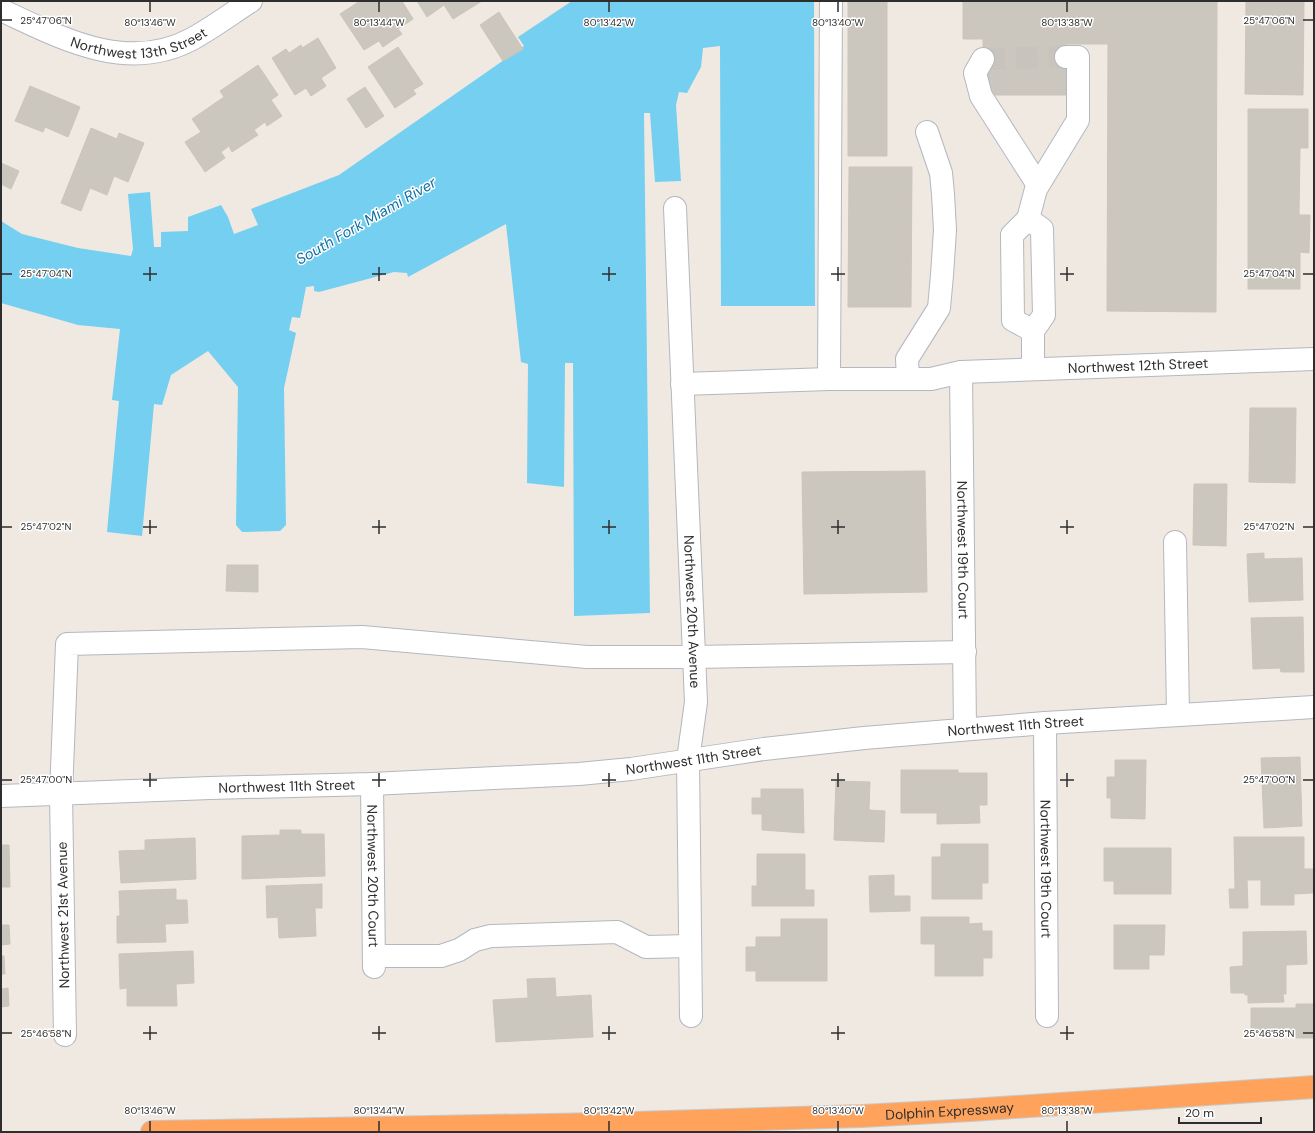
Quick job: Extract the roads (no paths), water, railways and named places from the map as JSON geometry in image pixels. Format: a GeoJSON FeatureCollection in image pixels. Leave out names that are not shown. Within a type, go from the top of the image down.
{"type":"FeatureCollection","features":[{"type":"Feature","properties":{"kind":"highway","name":"Dolphin Expressway"},"geometry":{"type":"LineString","coordinates":[[152,1132],[601,1124],[862,1116],[1314,1087]]}},
{"type":"Feature","properties":{"kind":"street","name":"Northwest 13th Street"},"geometry":{"type":"LineString","coordinates":[[1,10],[61,38],[91,48],[115,53],[137,54],[160,51],[192,40],[251,1]]}},
{"type":"Feature","properties":{"kind":"street"},"geometry":{"type":"LineString","coordinates":[[829,379],[831,1]]}},
{"type":"Feature","properties":{"kind":"street"},"geometry":{"type":"LineString","coordinates":[[1033,331],[1013,320],[1012,235],[1028,219],[1038,185],[1078,120],[1078,57],[1066,57]]}},
{"type":"Feature","properties":{"kind":"street"},"geometry":{"type":"LineString","coordinates":[[984,59],[975,73],[981,96],[1038,185]]}},
{"type":"Feature","properties":{"kind":"street"},"geometry":{"type":"LineString","coordinates":[[908,379],[907,359],[938,308],[942,275],[945,230],[941,173],[927,132]]}},
{"type":"Feature","properties":{"kind":"street","name":"Northwest 20th Avenue"},"geometry":{"type":"LineString","coordinates":[[675,208],[696,702],[688,760],[690,1016]]}},
{"type":"Feature","properties":{"kind":"street"},"geometry":{"type":"LineString","coordinates":[[1028,219],[1042,229],[1044,315],[1033,331],[1033,368]]}},
{"type":"Feature","properties":{"kind":"street"},"geometry":{"type":"LineString","coordinates":[[1012,286],[1043,285]]}},
{"type":"Feature","properties":{"kind":"street","name":"Northwest 12th Street"},"geometry":{"type":"LineString","coordinates":[[682,384],[829,379],[932,380],[961,372],[1314,358]]}},
{"type":"Feature","properties":{"kind":"street","name":"Northwest 19th Court"},"geometry":{"type":"LineString","coordinates":[[961,372],[964,729]]}},
{"type":"Feature","properties":{"kind":"street"},"geometry":{"type":"LineString","coordinates":[[1175,542],[1178,714]]}},
{"type":"Feature","properties":{"kind":"street","name":"Northwest 21st Avenue"},"geometry":{"type":"LineString","coordinates":[[65,1035],[61,794],[67,644],[362,636],[587,657],[694,657]]}},
{"type":"Feature","properties":{"kind":"street"},"geometry":{"type":"LineString","coordinates":[[694,657],[964,652]]}},
{"type":"Feature","properties":{"kind":"street","name":"Northwest 11th Street"},"geometry":{"type":"LineString","coordinates":[[1,796],[210,788],[372,784],[579,774],[631,769],[784,747],[964,729],[1178,714],[1314,707]]}},
{"type":"Feature","properties":{"kind":"street","name":"Northwest 19th Court"},"geometry":{"type":"LineString","coordinates":[[1045,723],[1047,1016]]}},
{"type":"Feature","properties":{"kind":"street","name":"Northwest 20th Court"},"geometry":{"type":"LineString","coordinates":[[372,784],[374,962],[441,956],[459,950],[475,940],[491,936],[617,932],[646,947],[690,946]]}},
{"type":"Feature","properties":{"kind":"water","name":"South Fork Miami River"},"geometry":{"type":"Polygon","coordinates":[[[572,1],[814,1],[815,306],[721,306],[720,46],[703,48],[701,67],[687,93],[679,92],[676,105],[681,181],[655,182],[650,113],[644,113],[650,613],[574,616],[573,363],[565,363],[564,487],[527,483],[528,364],[521,362],[506,224],[408,277],[407,273],[394,272],[319,292],[314,291],[314,286],[306,287],[300,318],[292,317],[289,330],[296,333],[284,388],[286,525],[280,531],[242,532],[236,525],[238,387],[208,351],[171,375],[162,405],[154,404],[142,536],[107,532],[119,401],[112,400],[120,329],[78,325],[1,303],[1,221],[22,234],[78,248],[131,256],[133,249],[128,194],[150,192],[154,247],[161,247],[161,232],[188,231],[188,217],[221,205],[228,217],[234,234],[258,225],[251,209],[339,175],[524,46],[518,37],[572,1]]]}},
{"type":"Feature","properties":{"kind":"tunnel"},"geometry":{"type":"LineString","coordinates":[[983,59],[1066,57]]}}]}
